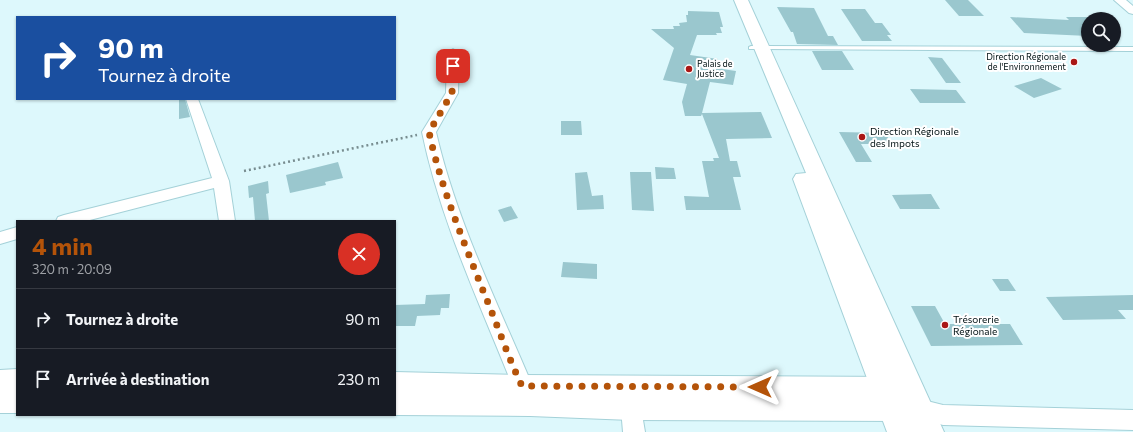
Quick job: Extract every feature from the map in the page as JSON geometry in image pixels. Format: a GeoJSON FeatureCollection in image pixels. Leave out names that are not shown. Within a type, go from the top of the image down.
{"type":"FeatureCollection","features":[{"type":"Feature","properties":{"kind":"highway"},"geometry":{"type":"LineString","coordinates":[[731,0],[757,48]]}},
{"type":"Feature","properties":{"kind":"highway"},"geometry":{"type":"LineString","coordinates":[[741,0],[757,48],[893,410]]}},
{"type":"Feature","properties":{"kind":"highway"},"geometry":{"type":"LineString","coordinates":[[774,90],[925,411]]}},
{"type":"Feature","properties":{"kind":"street"},"geometry":{"type":"LineString","coordinates":[[1119,0],[1133,11]]}},
{"type":"Feature","properties":{"kind":"street"},"geometry":{"type":"LineString","coordinates":[[453,53],[452,93],[429,132],[437,169],[461,235],[522,386]]}},
{"type":"Feature","properties":{"kind":"street"},"geometry":{"type":"LineString","coordinates":[[192,100],[221,181],[227,220]]}},
{"type":"Feature","properties":{"kind":"street"},"geometry":{"type":"LineString","coordinates":[[68,220],[221,181]]}},
{"type":"Feature","properties":{"kind":"street"},"geometry":{"type":"LineString","coordinates":[[0,238],[16,233]]}},
{"type":"Feature","properties":{"kind":"street"},"geometry":{"type":"LineString","coordinates":[[0,380],[16,380]]}},
{"type":"Feature","properties":{"kind":"street"},"geometry":{"type":"LineString","coordinates":[[396,383],[522,386],[893,410],[1133,420]]}},
{"type":"Feature","properties":{"kind":"street"},"geometry":{"type":"LineString","coordinates":[[0,401],[16,401]]}},
{"type":"Feature","properties":{"kind":"street"},"geometry":{"type":"LineString","coordinates":[[396,403],[530,404],[632,420],[893,410]]}},
{"type":"Feature","properties":{"kind":"lane"},"geometry":{"type":"LineString","coordinates":[[757,48],[1133,49]]}},
{"type":"Feature","properties":{"kind":"path"},"geometry":{"type":"LineString","coordinates":[[244,171],[429,132]]}},
{"type":"Feature","properties":{"kind":"building"},"geometry":{"type":"Polygon","coordinates":[[[945,0],[968,0],[984,16],[959,16],[945,0]]]}},
{"type":"Feature","properties":{"kind":"building"},"geometry":{"type":"Polygon","coordinates":[[[777,7],[814,8],[828,36],[833,36],[838,45],[797,44],[793,32],[791,32],[777,7]]]}},
{"type":"Feature","properties":{"kind":"building"},"geometry":{"type":"Polygon","coordinates":[[[841,9],[865,9],[875,23],[882,23],[891,35],[887,35],[892,41],[862,41],[841,9]]]}},
{"type":"Feature","properties":{"kind":"building"},"geometry":{"type":"Polygon","coordinates":[[[688,11],[719,12],[723,27],[720,27],[722,33],[716,33],[717,35],[697,35],[690,55],[718,59],[715,68],[736,71],[733,85],[710,82],[702,113],[761,112],[772,138],[726,139],[730,161],[737,161],[741,177],[733,177],[741,210],[686,210],[684,196],[709,197],[702,161],[714,161],[713,158],[719,158],[702,114],[701,116],[685,116],[682,102],[687,84],[663,80],[674,48],[651,29],[674,29],[673,26],[680,26],[679,23],[687,22],[686,15],[688,15],[688,11]]]}},
{"type":"Feature","properties":{"kind":"building"},"geometry":{"type":"Polygon","coordinates":[[[1010,17],[1069,20],[1066,17],[1081,17],[1081,36],[1024,33],[1010,17]]]}},
{"type":"Feature","properties":{"kind":"building"},"geometry":{"type":"Polygon","coordinates":[[[812,51],[842,51],[854,70],[822,70],[812,51]]]}},
{"type":"Feature","properties":{"kind":"building"},"geometry":{"type":"Polygon","coordinates":[[[928,57],[942,58],[961,83],[946,83],[928,57]]]}},
{"type":"Feature","properties":{"kind":"building"},"geometry":{"type":"Polygon","coordinates":[[[1041,78],[1062,89],[1034,98],[1014,86],[1041,78]]]}},
{"type":"Feature","properties":{"kind":"building"},"geometry":{"type":"Polygon","coordinates":[[[910,89],[956,90],[966,103],[920,103],[910,89]]]}},
{"type":"Feature","properties":{"kind":"building"},"geometry":{"type":"Polygon","coordinates":[[[179,100],[185,100],[190,117],[179,119],[179,100]]]}},
{"type":"Feature","properties":{"kind":"building"},"geometry":{"type":"Polygon","coordinates":[[[561,121],[581,121],[582,135],[561,135],[561,121]]]}},
{"type":"Feature","properties":{"kind":"building"},"geometry":{"type":"Polygon","coordinates":[[[839,132],[885,133],[892,144],[861,144],[872,162],[856,162],[839,132]]]}},
{"type":"Feature","properties":{"kind":"building"},"geometry":{"type":"Polygon","coordinates":[[[338,162],[343,178],[325,182],[326,185],[290,193],[286,175],[338,162]]]}},
{"type":"Feature","properties":{"kind":"building"},"geometry":{"type":"Polygon","coordinates":[[[655,167],[674,168],[676,179],[656,179],[655,167]]]}},
{"type":"Feature","properties":{"kind":"building"},"geometry":{"type":"Polygon","coordinates":[[[587,172],[592,196],[603,195],[604,209],[577,210],[575,173],[587,172]]]}},
{"type":"Feature","properties":{"kind":"building"},"geometry":{"type":"Polygon","coordinates":[[[630,172],[651,172],[654,211],[632,210],[630,172]]]}},
{"type":"Feature","properties":{"kind":"building"},"geometry":{"type":"Polygon","coordinates":[[[268,181],[269,193],[266,194],[269,220],[255,220],[253,197],[249,198],[248,186],[268,181]]]}},
{"type":"Feature","properties":{"kind":"building"},"geometry":{"type":"Polygon","coordinates":[[[931,194],[940,209],[900,209],[892,195],[931,194]]]}},
{"type":"Feature","properties":{"kind":"building"},"geometry":{"type":"Polygon","coordinates":[[[511,206],[518,218],[504,222],[498,210],[511,206]]]}},
{"type":"Feature","properties":{"kind":"building"},"geometry":{"type":"Polygon","coordinates":[[[563,262],[597,264],[597,279],[561,277],[563,262]]]}},
{"type":"Feature","properties":{"kind":"building"},"geometry":{"type":"Polygon","coordinates":[[[992,279],[1008,279],[1016,291],[1000,291],[992,279]]]}},
{"type":"Feature","properties":{"kind":"building"},"geometry":{"type":"Polygon","coordinates":[[[450,294],[449,308],[441,308],[440,315],[417,316],[415,326],[396,326],[396,305],[425,304],[426,295],[450,294]]]}},
{"type":"Feature","properties":{"kind":"building"},"geometry":{"type":"Polygon","coordinates":[[[1133,295],[1133,310],[1118,310],[1126,319],[1063,320],[1046,297],[1133,295]]]}},
{"type":"Feature","properties":{"kind":"building"},"geometry":{"type":"Polygon","coordinates":[[[911,306],[935,306],[945,324],[1010,324],[1023,345],[931,346],[911,306]]]}},
{"type":"Feature","properties":{"kind":"place","name":"Direction Régionale de l'Environnement"},"geometry":{"type":"Point","coordinates":[1074,62]}},
{"type":"Feature","properties":{"kind":"place","name":"Palais de Justice"},"geometry":{"type":"Point","coordinates":[689,69]}},
{"type":"Feature","properties":{"kind":"place","name":"Direction Régionale des Impots"},"geometry":{"type":"Point","coordinates":[862,137]}},
{"type":"Feature","properties":{"kind":"place","name":"Trésorerie Régionale"},"geometry":{"type":"Point","coordinates":[945,325]}},
{"type":"Feature","properties":{"kind":"route"},"geometry":{"type":"LineString","coordinates":[[453,66],[452,93],[450,100],[429,132],[437,169],[461,235],[522,386],[760,387]]}}]}
